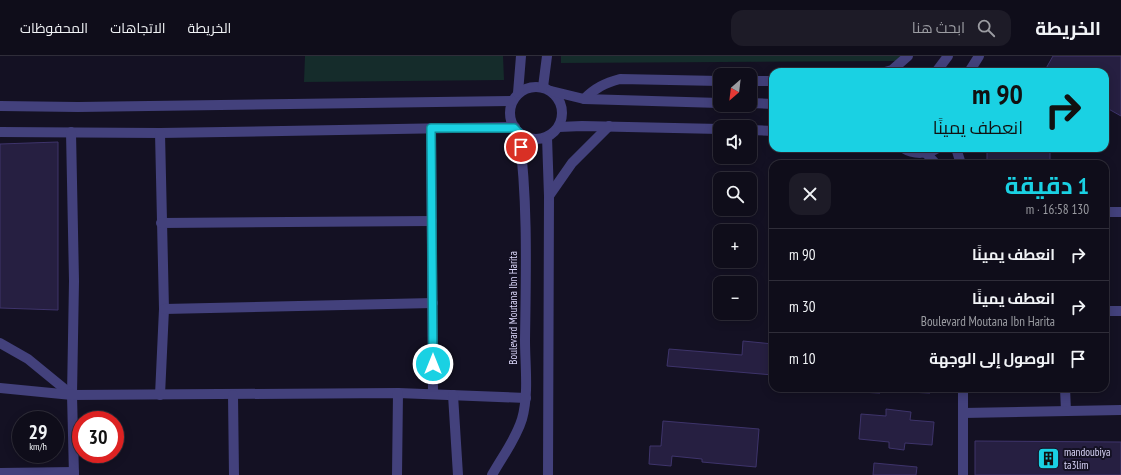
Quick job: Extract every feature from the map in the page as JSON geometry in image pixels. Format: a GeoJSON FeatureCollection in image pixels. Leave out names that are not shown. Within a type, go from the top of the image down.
{"type":"FeatureCollection","features":[{"type":"Feature","properties":{"kind":"street"},"geometry":{"type":"LineString","coordinates":[[517,130],[510,119],[510,110],[515,97],[521,56]]}},
{"type":"Feature","properties":{"kind":"street"},"geometry":{"type":"LineString","coordinates":[[546,56],[547,89]]}},
{"type":"Feature","properties":{"kind":"street"},"geometry":{"type":"LineString","coordinates":[[894,68],[908,56]]}},
{"type":"Feature","properties":{"kind":"street"},"geometry":{"type":"LineString","coordinates":[[939,68],[948,56]]}},
{"type":"Feature","properties":{"kind":"street"},"geometry":{"type":"LineString","coordinates":[[972,68],[979,56]]}},
{"type":"Feature","properties":{"kind":"street"},"geometry":{"type":"LineString","coordinates":[[584,99],[595,88],[607,82],[620,79],[713,81]]}},
{"type":"Feature","properties":{"kind":"street"},"geometry":{"type":"LineString","coordinates":[[757,81],[769,81]]}},
{"type":"Feature","properties":{"kind":"street"},"geometry":{"type":"LineString","coordinates":[[0,106],[86,107],[515,97],[526,88],[547,89],[584,99],[713,103]]}},
{"type":"Feature","properties":{"kind":"street"},"geometry":{"type":"LineString","coordinates":[[0,132],[160,133],[431,128],[517,130],[533,139],[548,137],[559,127],[562,120],[562,105],[558,97],[547,89]]}},
{"type":"Feature","properties":{"kind":"street"},"geometry":{"type":"LineString","coordinates":[[757,103],[769,104]]}},
{"type":"Feature","properties":{"kind":"street"},"geometry":{"type":"LineString","coordinates":[[559,127],[609,126],[713,129]]}},
{"type":"Feature","properties":{"kind":"street"},"geometry":{"type":"LineString","coordinates":[[549,196],[572,163],[609,126]]}},
{"type":"Feature","properties":{"kind":"street"},"geometry":{"type":"LineString","coordinates":[[431,128],[433,394]]}},
{"type":"Feature","properties":{"kind":"street","name":"Boulevard Moutana Ibn Harita"},"geometry":{"type":"LineString","coordinates":[[492,475],[516,436],[522,419],[526,398],[526,284],[523,160],[517,130]]}},
{"type":"Feature","properties":{"kind":"street"},"geometry":{"type":"LineString","coordinates":[[757,130],[769,131]]}},
{"type":"Feature","properties":{"kind":"street"},"geometry":{"type":"LineString","coordinates":[[0,473],[74,473],[72,395],[74,281],[71,132]]}},
{"type":"Feature","properties":{"kind":"street"},"geometry":{"type":"LineString","coordinates":[[160,133],[164,309],[160,395]]}},
{"type":"Feature","properties":{"kind":"street"},"geometry":{"type":"LineString","coordinates":[[548,137],[548,475]]}},
{"type":"Feature","properties":{"kind":"street"},"geometry":{"type":"LineString","coordinates":[[913,152],[926,153],[932,160]]}},
{"type":"Feature","properties":{"kind":"street"},"geometry":{"type":"LineString","coordinates":[[1109,212],[1121,212]]}},
{"type":"Feature","properties":{"kind":"street"},"geometry":{"type":"LineString","coordinates":[[161,223],[432,221]]}},
{"type":"Feature","properties":{"kind":"street"},"geometry":{"type":"LineString","coordinates":[[164,309],[433,304]]}},
{"type":"Feature","properties":{"kind":"street"},"geometry":{"type":"LineString","coordinates":[[1109,311],[1121,311]]}},
{"type":"Feature","properties":{"kind":"street"},"geometry":{"type":"LineString","coordinates":[[0,343],[28,358],[72,395]]}},
{"type":"Feature","properties":{"kind":"street"},"geometry":{"type":"LineString","coordinates":[[0,388],[72,395],[398,393],[526,398]]}},
{"type":"Feature","properties":{"kind":"street"},"geometry":{"type":"LineString","coordinates":[[963,392],[963,475]]}},
{"type":"Feature","properties":{"kind":"street"},"geometry":{"type":"LineString","coordinates":[[1065,392],[1066,411]]}},
{"type":"Feature","properties":{"kind":"street"},"geometry":{"type":"LineString","coordinates":[[397,475],[398,393]]}},
{"type":"Feature","properties":{"kind":"street"},"geometry":{"type":"LineString","coordinates":[[233,395],[234,475]]}},
{"type":"Feature","properties":{"kind":"street"},"geometry":{"type":"LineString","coordinates":[[453,395],[458,475]]}},
{"type":"Feature","properties":{"kind":"street"},"geometry":{"type":"LineString","coordinates":[[963,413],[1121,410]]}},
{"type":"Feature","properties":{"kind":"green space"},"geometry":{"type":"Polygon","coordinates":[[[305,56],[503,56],[504,80],[304,82],[305,56]]]}},
{"type":"Feature","properties":{"kind":"green space"},"geometry":{"type":"Polygon","coordinates":[[[561,56],[902,56],[897,61],[561,63],[561,56]]]}},
{"type":"Feature","properties":{"kind":"building"},"geometry":{"type":"Polygon","coordinates":[[[1053,56],[1121,56],[1121,116],[1109,109],[1109,68],[1046,68],[1053,56]]]}},
{"type":"Feature","properties":{"kind":"building"},"geometry":{"type":"Polygon","coordinates":[[[58,142],[58,310],[0,308],[0,144],[58,142]]]}},
{"type":"Feature","properties":{"kind":"building"},"geometry":{"type":"Polygon","coordinates":[[[987,152],[1050,152],[1050,160],[987,160],[987,152]]]}},
{"type":"Feature","properties":{"kind":"building"},"geometry":{"type":"Polygon","coordinates":[[[743,341],[769,344],[769,375],[667,366],[669,349],[742,355],[743,341]]]}},
{"type":"Feature","properties":{"kind":"building"},"geometry":{"type":"Polygon","coordinates":[[[858,392],[880,392],[880,393],[858,392]]]}},
{"type":"Feature","properties":{"kind":"building"},"geometry":{"type":"Polygon","coordinates":[[[907,392],[930,392],[930,393],[907,392]]]}},
{"type":"Feature","properties":{"kind":"building"},"geometry":{"type":"Polygon","coordinates":[[[886,409],[911,412],[910,420],[934,422],[932,445],[905,443],[904,450],[889,448],[889,442],[859,439],[861,414],[886,416],[886,409]]]}},
{"type":"Feature","properties":{"kind":"building"},"geometry":{"type":"Polygon","coordinates":[[[663,421],[759,429],[756,467],[702,462],[702,459],[672,456],[671,466],[649,464],[650,446],[661,446],[663,421]]]}},
{"type":"Feature","properties":{"kind":"building","name":"mandoubiya ta3lim"},"geometry":{"type":"Polygon","coordinates":[[[975,441],[1121,442],[1121,475],[975,475],[975,441]]]}},
{"type":"Feature","properties":{"kind":"building"},"geometry":{"type":"Polygon","coordinates":[[[874,463],[917,467],[916,475],[873,475],[874,463]]]}},
{"type":"Feature","properties":{"kind":"place","name":"mandoubiya ta3lim"},"geometry":{"type":"Point","coordinates":[1048,458]}},
{"type":"Feature","properties":{"kind":"route"},"geometry":{"type":"LineString","coordinates":[[433,364],[431,128],[514,128],[519,133],[521,147]]}}]}
